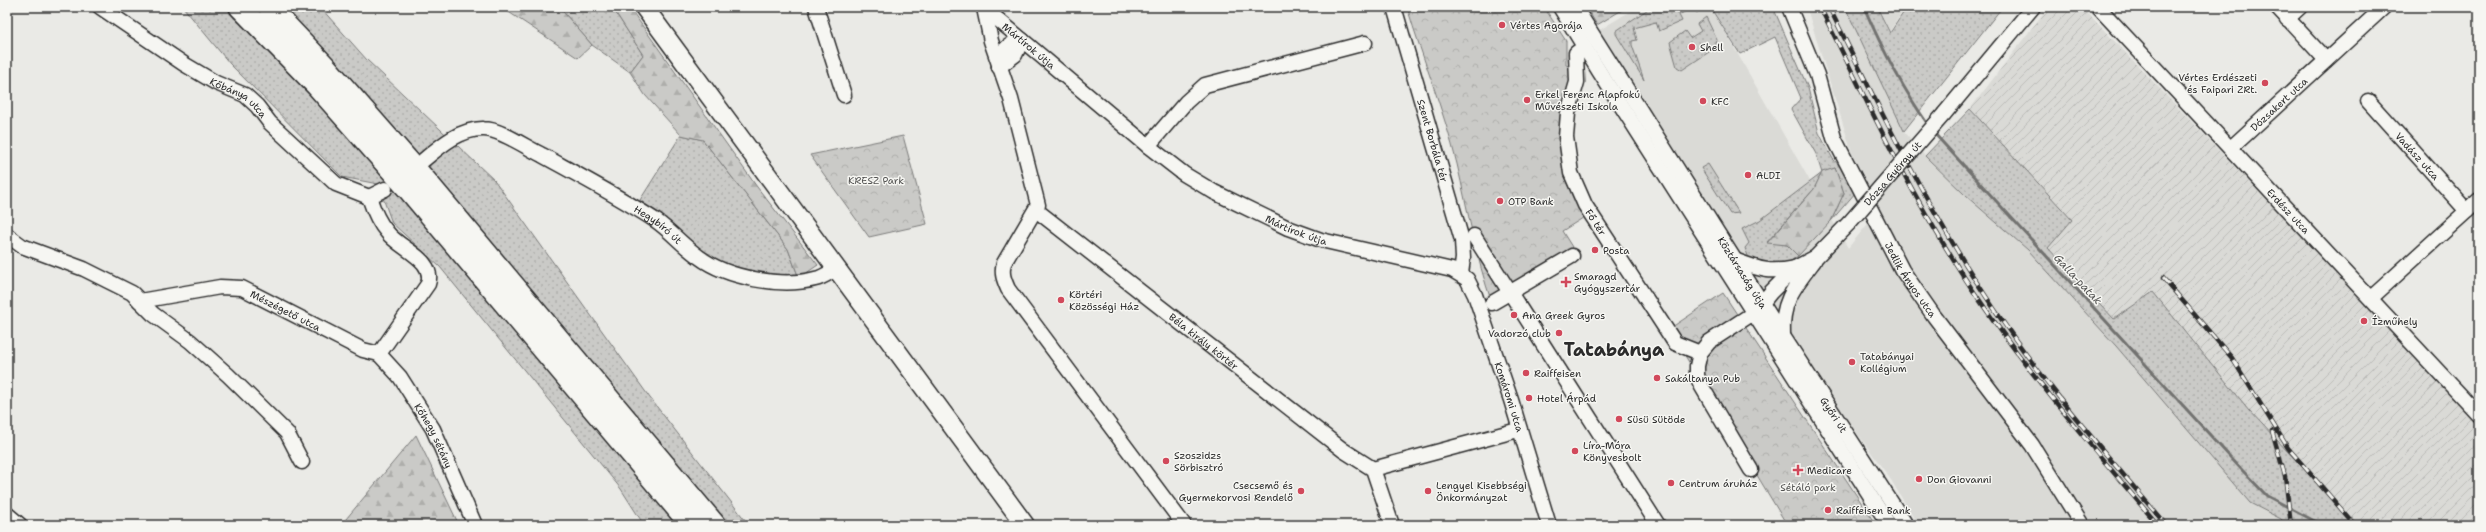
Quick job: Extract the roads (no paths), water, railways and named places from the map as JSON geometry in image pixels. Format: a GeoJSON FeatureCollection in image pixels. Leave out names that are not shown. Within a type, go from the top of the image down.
{"type":"FeatureCollection","features":[{"type":"Feature","properties":{"kind":"highway"},"geometry":{"type":"LineString","coordinates":[[240,7],[317,86],[409,190],[691,525]]}},
{"type":"Feature","properties":{"kind":"highway"},"geometry":{"type":"LineString","coordinates":[[269,7],[325,66],[426,182],[715,525]]}},
{"type":"Feature","properties":{"kind":"main road"},"geometry":{"type":"LineString","coordinates":[[644,7],[1025,525]]}},
{"type":"Feature","properties":{"kind":"street","name":"Kőbánya utca"},"geometry":{"type":"LineString","coordinates":[[100,7],[184,64],[216,83],[245,95],[336,184],[369,196]]}},
{"type":"Feature","properties":{"kind":"street"},"geometry":{"type":"LineString","coordinates":[[816,7],[844,95]]}},
{"type":"Feature","properties":{"kind":"street","name":"Szent Borbála tér"},"geometry":{"type":"LineString","coordinates":[[1394,7],[1462,240],[1464,258],[1461,274]]}},
{"type":"Feature","properties":{"kind":"street","name":"Köztársaság útja"},"geometry":{"type":"LineString","coordinates":[[1560,7],[1599,72],[1759,308]]}},
{"type":"Feature","properties":{"kind":"street","name":"Köztársaság útja"},"geometry":{"type":"LineString","coordinates":[[1575,7],[1737,261],[1759,308]]}},
{"type":"Feature","properties":{"kind":"street","name":"Jedlik Ányos utca"},"geometry":{"type":"LineString","coordinates":[[1789,7],[1817,75],[1834,138],[1902,270],[1934,316],[2032,444],[2082,525]]}},
{"type":"Feature","properties":{"kind":"street","name":"Dózsa György út"},"geometry":{"type":"LineString","coordinates":[[1759,308],[1771,292],[1795,268],[1816,257],[1849,224],[1944,114],[2033,7]]}},
{"type":"Feature","properties":{"kind":"street","name":"Erdész utca"},"geometry":{"type":"LineString","coordinates":[[2098,7],[2479,415]]}},
{"type":"Feature","properties":{"kind":"street"},"geometry":{"type":"LineString","coordinates":[[2276,7],[2326,60]]}},
{"type":"Feature","properties":{"kind":"street"},"geometry":{"type":"LineString","coordinates":[[2287,19],[2300,7]]}},
{"type":"Feature","properties":{"kind":"street","name":"Dózsakert utca"},"geometry":{"type":"LineString","coordinates":[[2230,148],[2384,7]]}},
{"type":"Feature","properties":{"kind":"street"},"geometry":{"type":"LineString","coordinates":[[983,8],[999,66],[1011,99],[1038,205],[1004,263],[1002,271],[1008,289],[1184,525]]}},
{"type":"Feature","properties":{"kind":"street","name":"Mártírok útja"},"geometry":{"type":"LineString","coordinates":[[983,8],[1148,146],[1184,174],[1214,192],[1288,228],[1354,249],[1427,263],[1461,274]]}},
{"type":"Feature","properties":{"kind":"street"},"geometry":{"type":"LineString","coordinates":[[999,66],[1000,55],[1009,44],[1022,40]]}},
{"type":"Feature","properties":{"kind":"street"},"geometry":{"type":"LineString","coordinates":[[1148,146],[1195,93],[1205,85],[1218,80],[1365,43]]}},
{"type":"Feature","properties":{"kind":"street","name":"Fő tér"},"geometry":{"type":"LineString","coordinates":[[1584,47],[1576,53],[1577,82],[1568,113],[1566,137],[1567,158],[1578,191],[1675,343],[1700,353]]}},
{"type":"Feature","properties":{"kind":"street"},"geometry":{"type":"LineString","coordinates":[[1577,82],[1599,72]]}},
{"type":"Feature","properties":{"kind":"street","name":"Vadász utca"},"geometry":{"type":"LineString","coordinates":[[2368,101],[2467,211]]}},
{"type":"Feature","properties":{"kind":"street","name":"Hegybíró út"},"geometry":{"type":"LineString","coordinates":[[418,164],[446,142],[462,134],[485,129],[519,143],[625,201],[666,227],[699,257],[720,271],[749,278],[800,282],[817,279],[837,268]]}},
{"type":"Feature","properties":{"kind":"street"},"geometry":{"type":"LineString","coordinates":[[379,354],[428,284],[430,276],[428,268],[418,257],[387,234],[374,212],[369,196],[385,189]]}},
{"type":"Feature","properties":{"kind":"street"},"geometry":{"type":"LineString","coordinates":[[2370,298],[2479,200]]}},
{"type":"Feature","properties":{"kind":"street","name":"Béla király körtér"},"geometry":{"type":"LineString","coordinates":[[1036,210],[1343,450],[1373,469]]}},
{"type":"Feature","properties":{"kind":"street"},"geometry":{"type":"LineString","coordinates":[[7,235],[22,246],[84,269],[132,293],[153,314],[190,341],[287,433],[302,462]]}},
{"type":"Feature","properties":{"kind":"street"},"geometry":{"type":"LineString","coordinates":[[1474,236],[1658,525]]}},
{"type":"Feature","properties":{"kind":"street"},"geometry":{"type":"LineString","coordinates":[[1492,303],[1572,256]]}},
{"type":"Feature","properties":{"kind":"street"},"geometry":{"type":"LineString","coordinates":[[1783,336],[1783,312],[1791,290],[1816,257]]}},
{"type":"Feature","properties":{"kind":"street"},"geometry":{"type":"LineString","coordinates":[[1737,261],[1759,270],[1773,272],[1795,268]]}},
{"type":"Feature","properties":{"kind":"street","name":"Komáromi utca"},"geometry":{"type":"LineString","coordinates":[[1461,274],[1467,279],[1475,295],[1548,525]]}},
{"type":"Feature","properties":{"kind":"street","name":"Mészégető utca"},"geometry":{"type":"LineString","coordinates":[[140,301],[220,287],[242,288],[363,350],[379,354]]}},
{"type":"Feature","properties":{"kind":"street"},"geometry":{"type":"LineString","coordinates":[[1751,470],[1697,376],[1700,353],[1708,342],[1759,308],[1775,301],[1791,290]]}},
{"type":"Feature","properties":{"kind":"street","name":"Győri út"},"geometry":{"type":"LineString","coordinates":[[1759,308],[1783,336],[1906,525]]}},
{"type":"Feature","properties":{"kind":"street","name":"Győri út"},"geometry":{"type":"LineString","coordinates":[[1759,308],[1889,525]]}},
{"type":"Feature","properties":{"kind":"street","name":"Kőhegy sétány"},"geometry":{"type":"LineString","coordinates":[[379,354],[400,377],[433,430],[475,525]]}},
{"type":"Feature","properties":{"kind":"street"},"geometry":{"type":"LineString","coordinates":[[1392,525],[1373,469],[1518,430]]}},
{"type":"Feature","properties":{"kind":"street"},"geometry":{"type":"LineString","coordinates":[[7,514],[20,525]]}},
{"type":"Feature","properties":{"kind":"waterway","name":"Galla-patak"},"geometry":{"type":"LineString","coordinates":[[1864,7],[1878,38],[1910,98],[1929,126]]}},
{"type":"Feature","properties":{"kind":"waterway","name":"Galla-patak"},"geometry":{"type":"LineString","coordinates":[[1934,133],[2267,496],[2322,525]]}},
{"type":"Feature","properties":{"kind":"railway"},"geometry":{"type":"LineString","coordinates":[[1820,7],[1884,136],[1935,230],[1954,261],[2025,364],[2158,525]]}},
{"type":"Feature","properties":{"kind":"railway"},"geometry":{"type":"LineString","coordinates":[[1829,7],[1908,163],[1950,239],[1997,313],[2016,341],[2057,395],[2166,525]]}},
{"type":"Feature","properties":{"kind":"railway"},"geometry":{"type":"LineString","coordinates":[[2163,278],[2232,358],[2288,448],[2355,525]]}},
{"type":"Feature","properties":{"kind":"railway"},"geometry":{"type":"LineString","coordinates":[[2272,431],[2285,476],[2291,525]]}},
{"type":"Feature","properties":{"kind":"place","name":"Vértes Agorája"},"geometry":{"type":"Point","coordinates":[1502,25]}},
{"type":"Feature","properties":{"kind":"place","name":"Shell"},"geometry":{"type":"Point","coordinates":[1692,47]}},
{"type":"Feature","properties":{"kind":"place","name":"Vértes Erdészeti és Faipari ZRt."},"geometry":{"type":"Point","coordinates":[2265,83]}},
{"type":"Feature","properties":{"kind":"place","name":"Erkel Ferenc Alapfokú Művészeti Iskola"},"geometry":{"type":"Point","coordinates":[1527,100]}},
{"type":"Feature","properties":{"kind":"place","name":"KFC"},"geometry":{"type":"Point","coordinates":[1703,101]}},
{"type":"Feature","properties":{"kind":"place","name":"ALDI"},"geometry":{"type":"Point","coordinates":[1748,175]}},
{"type":"Feature","properties":{"kind":"place","name":"OTP Bank"},"geometry":{"type":"Point","coordinates":[1500,201]}},
{"type":"Feature","properties":{"kind":"place","name":"Posta"},"geometry":{"type":"Point","coordinates":[1595,250]}},
{"type":"Feature","properties":{"kind":"place","name":"Smaragd Gyógyszertár"},"geometry":{"type":"Point","coordinates":[1566,282]}},
{"type":"Feature","properties":{"kind":"place","name":"Körtéri Közösségi Ház"},"geometry":{"type":"Point","coordinates":[1061,300]}},
{"type":"Feature","properties":{"kind":"place","name":"Ana Greek Gyros"},"geometry":{"type":"Point","coordinates":[1514,315]}},
{"type":"Feature","properties":{"kind":"place","name":"Ízműhely"},"geometry":{"type":"Point","coordinates":[2364,321]}},
{"type":"Feature","properties":{"kind":"place","name":"Vadorzó club"},"geometry":{"type":"Point","coordinates":[1559,333]}},
{"type":"Feature","properties":{"kind":"place","name":"Tatabányai Kollégium"},"geometry":{"type":"Point","coordinates":[1852,362]}},
{"type":"Feature","properties":{"kind":"place","name":"Raiffeisen"},"geometry":{"type":"Point","coordinates":[1526,373]}},
{"type":"Feature","properties":{"kind":"place","name":"Sakáltanya Pub"},"geometry":{"type":"Point","coordinates":[1657,378]}},
{"type":"Feature","properties":{"kind":"place","name":"Hotel Árpád"},"geometry":{"type":"Point","coordinates":[1529,398]}},
{"type":"Feature","properties":{"kind":"place","name":"Süsü Sütöde"},"geometry":{"type":"Point","coordinates":[1619,419]}},
{"type":"Feature","properties":{"kind":"place","name":"Líra-Móra Könyvesbolt"},"geometry":{"type":"Point","coordinates":[1575,451]}},
{"type":"Feature","properties":{"kind":"place","name":"Szoszidzs Sörbisztró"},"geometry":{"type":"Point","coordinates":[1166,461]}},
{"type":"Feature","properties":{"kind":"place","name":"Medicare"},"geometry":{"type":"Point","coordinates":[1798,470]}},
{"type":"Feature","properties":{"kind":"place","name":"Don Giovanni"},"geometry":{"type":"Point","coordinates":[1919,479]}},
{"type":"Feature","properties":{"kind":"place","name":"Centrum áruház"},"geometry":{"type":"Point","coordinates":[1671,483]}},
{"type":"Feature","properties":{"kind":"place","name":"Csecsemő és Gyermekorvosi Rendelő"},"geometry":{"type":"Point","coordinates":[1301,491]}},
{"type":"Feature","properties":{"kind":"place","name":"Lengyel Kisebbségi Önkormányzat"},"geometry":{"type":"Point","coordinates":[1428,491]}},
{"type":"Feature","properties":{"kind":"place","name":"Raiffeisen Bank"},"geometry":{"type":"Point","coordinates":[1828,510]}},
{"type":"Feature","properties":{"kind":"district","name":"Tatabánya"},"geometry":{"type":"Point","coordinates":[1614,350]}},
{"type":"Feature","properties":{"kind":"park label","name":"KRESZ Park"},"geometry":{"type":"Point","coordinates":[876,180]}},
{"type":"Feature","properties":{"kind":"park label","name":"Sétáló park"},"geometry":{"type":"Point","coordinates":[1808,487]}}]}
